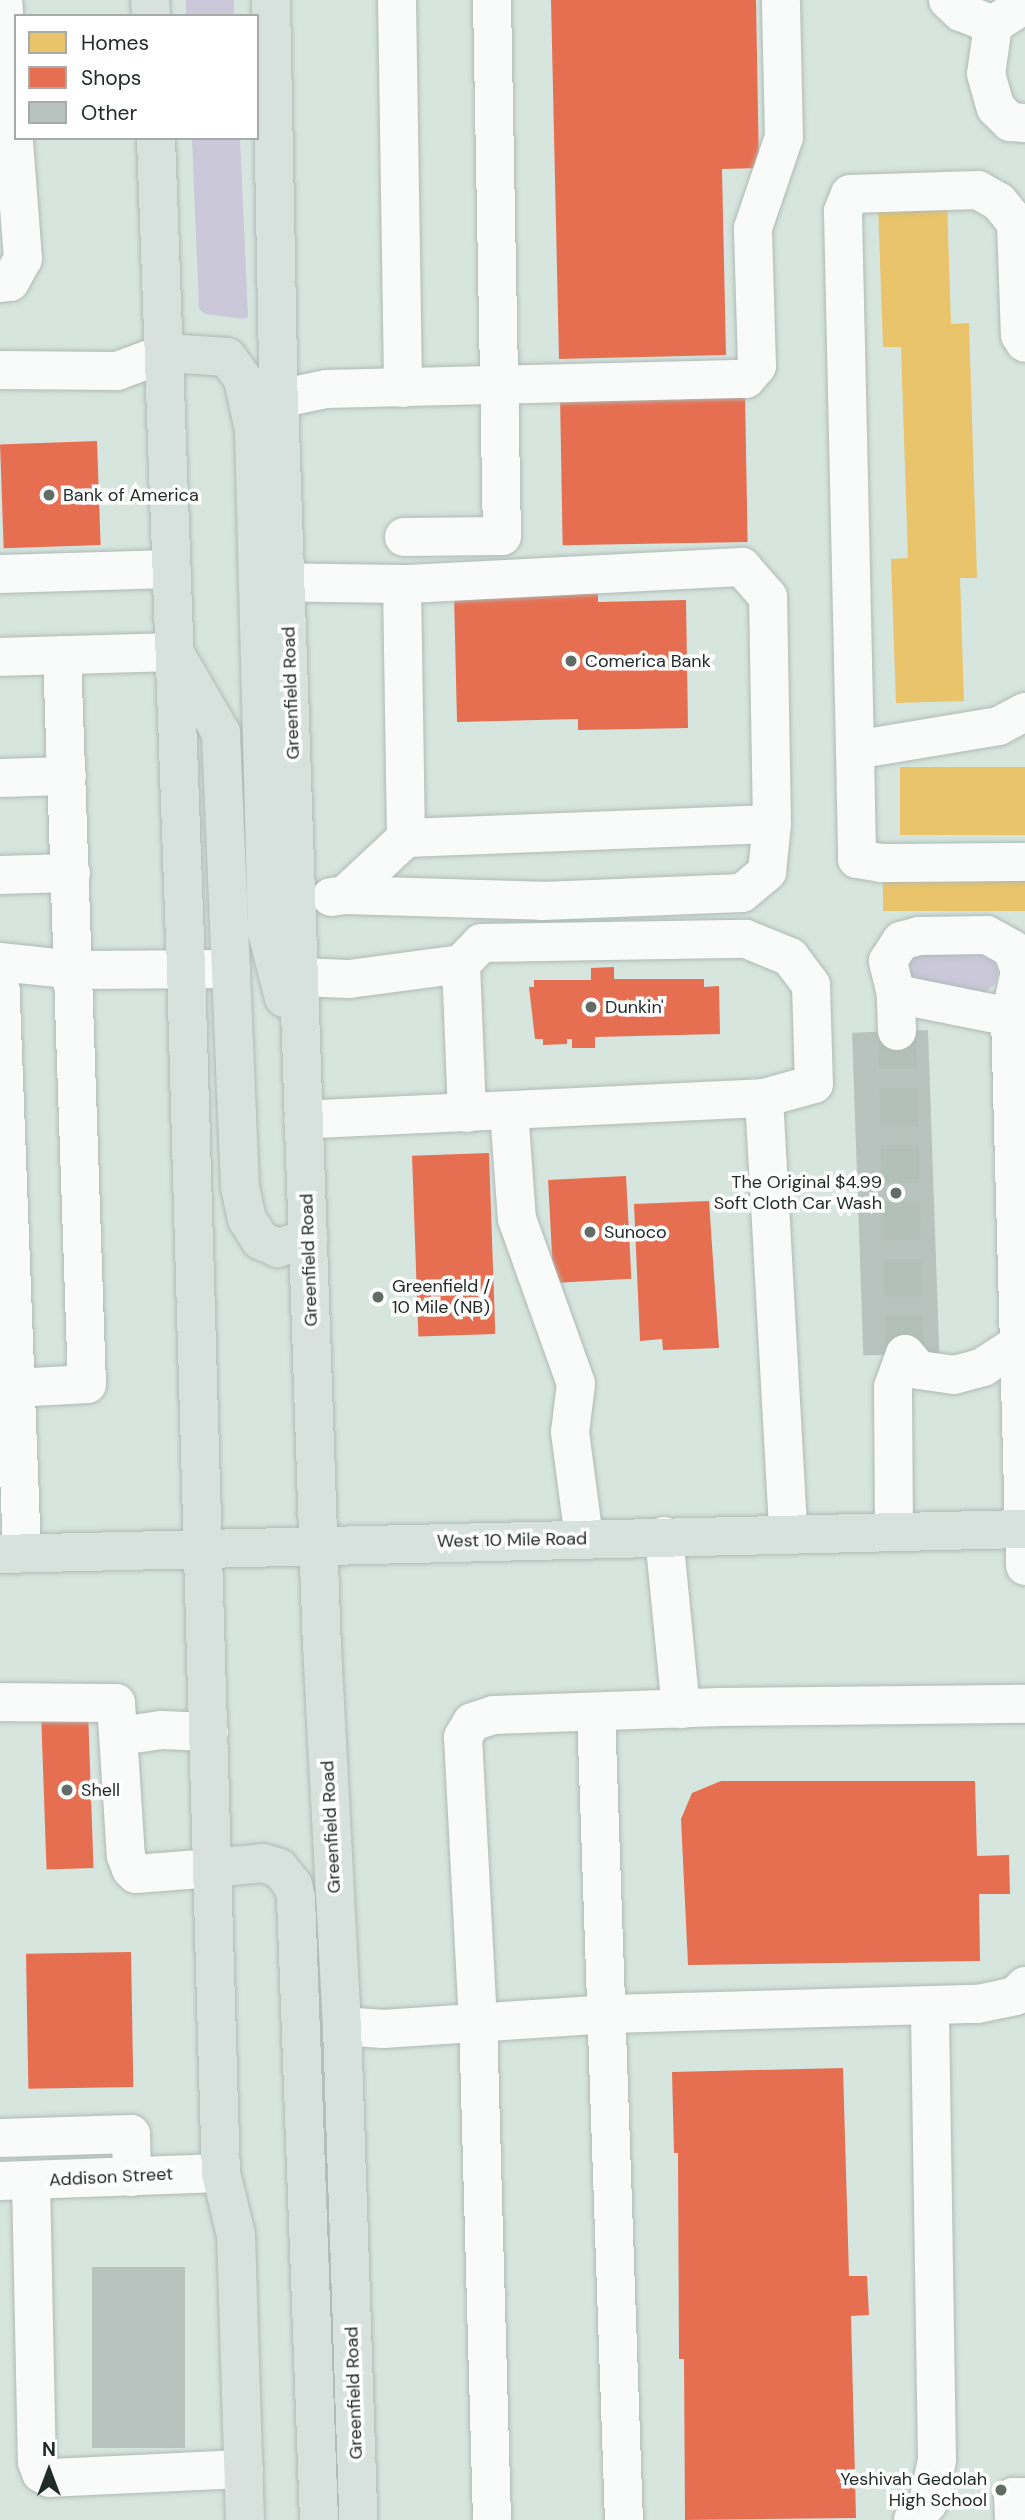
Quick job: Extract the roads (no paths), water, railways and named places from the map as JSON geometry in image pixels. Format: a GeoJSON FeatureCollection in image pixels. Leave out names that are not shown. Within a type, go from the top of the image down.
{"type":"FeatureCollection","features":[{"type":"Feature","properties":{"kind":"main road","name":"Greenfield Road"},"geometry":{"type":"LineString","coordinates":[[271,0],[279,399],[273,583],[282,902],[299,976],[318,1545],[342,2026],[358,2520]]}},
{"type":"Feature","properties":{"kind":"main road"},"geometry":{"type":"LineString","coordinates":[[156,140],[166,353],[186,968],[221,2173],[236,2235],[245,2520]]}},
{"type":"Feature","properties":{"kind":"main road"},"geometry":{"type":"LineString","coordinates":[[166,353],[202,352],[227,358],[243,379],[254,430],[273,583]]}},
{"type":"Feature","properties":{"kind":"main road"},"geometry":{"type":"LineString","coordinates":[[174,652],[221,733],[240,1187],[247,1219],[260,1240],[278,1248],[308,1238]]}},
{"type":"Feature","properties":{"kind":"main road"},"geometry":{"type":"LineString","coordinates":[[282,902],[267,932],[302,1065]]}},
{"type":"Feature","properties":{"kind":"main road","name":"West 10 Mile Road"},"geometry":{"type":"LineString","coordinates":[[11,1554],[894,1532],[1025,1541]]}},
{"type":"Feature","properties":{"kind":"main road"},"geometry":{"type":"LineString","coordinates":[[213,1868],[262,1863],[279,1868],[293,1885],[296,1898],[319,2520]]}},
{"type":"Feature","properties":{"kind":"street"},"geometry":{"type":"LineString","coordinates":[[0,283],[10,282],[23,259],[3,0]]}},
{"type":"Feature","properties":{"kind":"street"},"geometry":{"type":"LineString","coordinates":[[397,0],[403,388]]}},
{"type":"Feature","properties":{"kind":"street"},"geometry":{"type":"LineString","coordinates":[[404,537],[502,536],[492,0]]}},
{"type":"Feature","properties":{"kind":"street"},"geometry":{"type":"LineString","coordinates":[[279,399],[326,389],[746,379],[757,366],[753,228],[785,136],[781,0]]}},
{"type":"Feature","properties":{"kind":"street"},"geometry":{"type":"LineString","coordinates":[[948,0],[961,12],[993,25]]}},
{"type":"Feature","properties":{"kind":"street"},"geometry":{"type":"LineString","coordinates":[[1025,4],[993,25],[986,75],[996,108],[1010,121],[1025,123]]}},
{"type":"Feature","properties":{"kind":"street"},"geometry":{"type":"LineString","coordinates":[[1025,343],[1020,335],[1021,224],[999,202],[978,190],[850,194],[843,211],[857,859],[882,863],[1025,862]]}},
{"type":"Feature","properties":{"kind":"street"},"geometry":{"type":"LineString","coordinates":[[0,370],[117,371],[166,353]]}},
{"type":"Feature","properties":{"kind":"street"},"geometry":{"type":"LineString","coordinates":[[273,583],[402,584],[742,568],[768,597],[772,824],[767,872],[742,893],[542,901],[345,895],[282,902]]}},
{"type":"Feature","properties":{"kind":"street"},"geometry":{"type":"LineString","coordinates":[[0,574],[171,569]]}},
{"type":"Feature","properties":{"kind":"street"},"geometry":{"type":"LineString","coordinates":[[402,584],[406,838]]}},
{"type":"Feature","properties":{"kind":"street"},"geometry":{"type":"LineString","coordinates":[[0,657],[174,652]]}},
{"type":"Feature","properties":{"kind":"street"},"geometry":{"type":"LineString","coordinates":[[15,1388],[87,1384],[75,970],[62,655]]}},
{"type":"Feature","properties":{"kind":"street"},"geometry":{"type":"LineString","coordinates":[[855,750],[999,726],[1025,712]]}},
{"type":"Feature","properties":{"kind":"street"},"geometry":{"type":"LineString","coordinates":[[0,778],[67,776]]}},
{"type":"Feature","properties":{"kind":"street"},"geometry":{"type":"LineString","coordinates":[[345,895],[406,838],[772,824]]}},
{"type":"Feature","properties":{"kind":"street"},"geometry":{"type":"LineString","coordinates":[[0,875],[71,873]]}},
{"type":"Feature","properties":{"kind":"street"},"geometry":{"type":"LineString","coordinates":[[1010,1017],[897,1013],[888,961],[901,941],[919,936],[987,935],[1004,942],[1019,965],[1010,1017],[1025,1541]]}},
{"type":"Feature","properties":{"kind":"street"},"geometry":{"type":"LineString","coordinates":[[299,976],[349,979],[461,964],[481,943],[746,939],[790,957],[811,985],[814,1084],[764,1098],[304,1120]]}},
{"type":"Feature","properties":{"kind":"street"},"geometry":{"type":"LineString","coordinates":[[0,962],[75,970],[231,969]]}},
{"type":"Feature","properties":{"kind":"street"},"geometry":{"type":"LineString","coordinates":[[461,964],[467,1113]]}},
{"type":"Feature","properties":{"kind":"street"},"geometry":{"type":"LineString","coordinates":[[0,974],[15,1388],[11,1554]]}},
{"type":"Feature","properties":{"kind":"street"},"geometry":{"type":"LineString","coordinates":[[764,1098],[788,1534]]}},
{"type":"Feature","properties":{"kind":"street"},"geometry":{"type":"LineString","coordinates":[[509,1111],[517,1219],[576,1384],[570,1432],[584,1538]]}},
{"type":"Feature","properties":{"kind":"street"},"geometry":{"type":"LineString","coordinates":[[894,1532],[892,1387],[905,1354],[919,1370],[954,1376],[983,1367],[1018,1344]]}},
{"type":"Feature","properties":{"kind":"street"},"geometry":{"type":"LineString","coordinates":[[664,1536],[681,1709]]}},
{"type":"Feature","properties":{"kind":"street"},"geometry":{"type":"LineString","coordinates":[[0,1702],[109,1699],[119,1708],[126,1856],[131,1869],[136,1874],[213,1868]]}},
{"type":"Feature","properties":{"kind":"street"},"geometry":{"type":"LineString","coordinates":[[492,2520],[478,2023],[463,1737],[472,1722],[493,1715],[681,1709],[1025,1704]]}},
{"type":"Feature","properties":{"kind":"street"},"geometry":{"type":"LineString","coordinates":[[596,1712],[610,2014],[624,2520]]}},
{"type":"Feature","properties":{"kind":"street"},"geometry":{"type":"LineString","coordinates":[[120,1736],[161,1730],[209,1732]]}},
{"type":"Feature","properties":{"kind":"street"},"geometry":{"type":"LineString","coordinates":[[342,2026],[383,2029],[610,2014],[978,2004],[1015,1996],[1025,1986]]}},
{"type":"Feature","properties":{"kind":"street"},"geometry":{"type":"LineString","coordinates":[[913,2520],[928,2503],[937,2460],[930,2006]]}},
{"type":"Feature","properties":{"kind":"street"},"geometry":{"type":"LineString","coordinates":[[0,2138],[131,2134],[132,2177]]}},
{"type":"Feature","properties":{"kind":"street","name":"Addison Street"},"geometry":{"type":"LineString","coordinates":[[15,2181],[221,2173]]}},
{"type":"Feature","properties":{"kind":"street"},"geometry":{"type":"LineString","coordinates":[[15,2181],[37,2462],[41,2473],[50,2478],[244,2469]]}},
{"type":"Feature","properties":{"kind":"street"},"geometry":{"type":"LineString","coordinates":[[1014,2520],[1013,2497],[1025,2497]]}},
{"type":"Feature","properties":{"kind":"tunnel"},"geometry":{"type":"LineString","coordinates":[[897,1031],[905,1354]]}},
{"type":"Feature","properties":{"kind":"place","name":"Bank of America"},"geometry":{"type":"Point","coordinates":[49,495]}},
{"type":"Feature","properties":{"kind":"place","name":"Comerica Bank"},"geometry":{"type":"Point","coordinates":[571,661]}},
{"type":"Feature","properties":{"kind":"place","name":"Dunkin'"},"geometry":{"type":"Point","coordinates":[591,1007]}},
{"type":"Feature","properties":{"kind":"place","name":"The Original $4.99 Soft Cloth Car Wash"},"geometry":{"type":"Point","coordinates":[896,1193]}},
{"type":"Feature","properties":{"kind":"place","name":"Sunoco"},"geometry":{"type":"Point","coordinates":[590,1232]}},
{"type":"Feature","properties":{"kind":"place","name":"Greenfield / 10 Mile (NB)"},"geometry":{"type":"Point","coordinates":[378,1297]}},
{"type":"Feature","properties":{"kind":"place","name":"Shell"},"geometry":{"type":"Point","coordinates":[67,1790]}},
{"type":"Feature","properties":{"kind":"place","name":"Yeshivah Gedolah High School"},"geometry":{"type":"Point","coordinates":[1001,2490]}}]}
